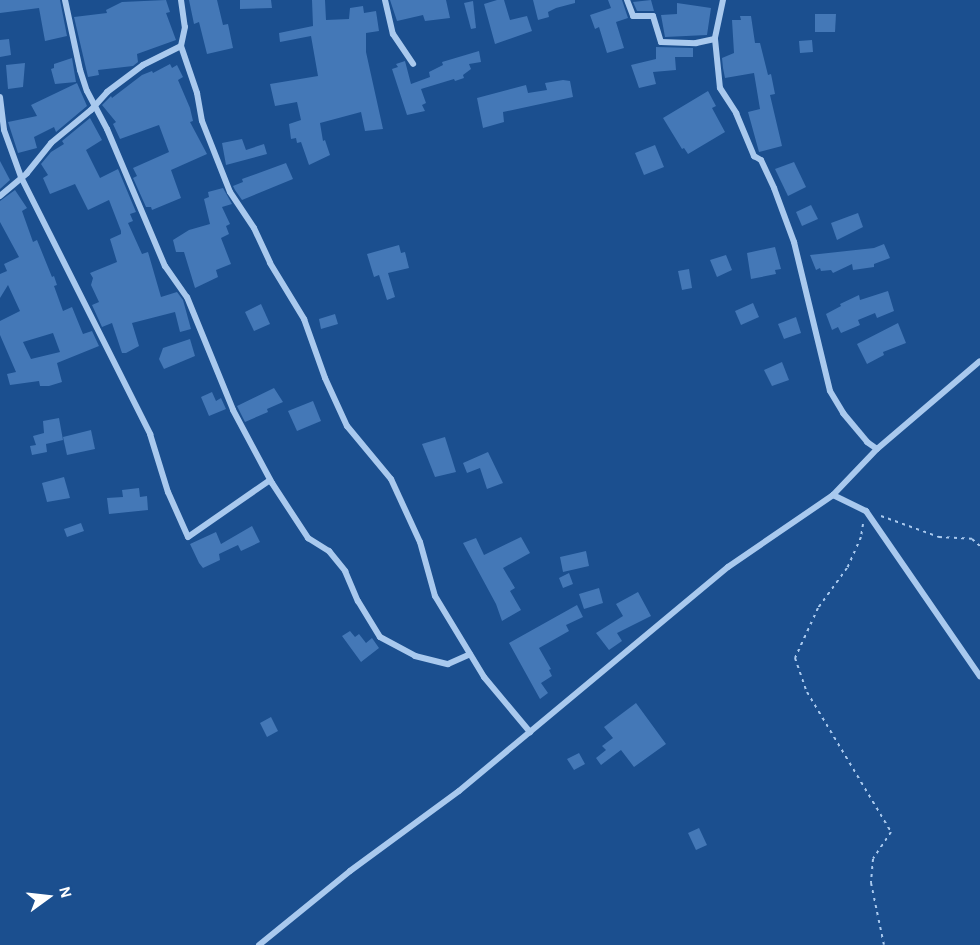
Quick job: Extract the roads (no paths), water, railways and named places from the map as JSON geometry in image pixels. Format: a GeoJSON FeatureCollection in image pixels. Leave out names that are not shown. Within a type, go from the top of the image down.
{"type":"FeatureCollection","features":[{"type":"Feature","properties":{"kind":"street"},"geometry":{"type":"LineString","coordinates":[[66,0],[80,69],[94,106],[137,197],[165,266],[187,297],[233,410],[270,480],[308,538],[329,551],[345,571],[358,601],[380,638],[415,656],[448,664],[470,654]]}},
{"type":"Feature","properties":{"kind":"street"},"geometry":{"type":"LineString","coordinates":[[181,0],[185,27],[181,46],[197,93],[202,121],[230,192],[254,228],[270,263],[304,319],[325,378],[347,426],[391,479],[420,542],[435,596],[484,677],[530,732]]}},
{"type":"Feature","properties":{"kind":"street"},"geometry":{"type":"LineString","coordinates":[[385,0],[393,34],[413,64]]}},
{"type":"Feature","properties":{"kind":"street"},"geometry":{"type":"LineString","coordinates":[[627,0],[633,16],[653,15],[661,42],[696,43],[715,39]]}},
{"type":"Feature","properties":{"kind":"street"},"geometry":{"type":"LineString","coordinates":[[723,0],[715,39],[720,88],[736,113],[754,156],[761,160],[794,242],[830,391],[843,413],[867,442],[877,449]]}},
{"type":"Feature","properties":{"kind":"street"},"geometry":{"type":"LineString","coordinates":[[0,196],[21,177],[51,143],[107,92],[143,65],[181,46]]}},
{"type":"Feature","properties":{"kind":"street"},"geometry":{"type":"LineString","coordinates":[[0,97],[4,130],[21,177],[150,434],[168,492],[188,537],[270,480]]}},
{"type":"Feature","properties":{"kind":"street"},"geometry":{"type":"LineString","coordinates":[[259,945],[350,871],[459,791],[728,567],[833,495],[877,449],[980,361]]}},
{"type":"Feature","properties":{"kind":"street"},"geometry":{"type":"LineString","coordinates":[[833,495],[866,511],[980,676]]}}]}
